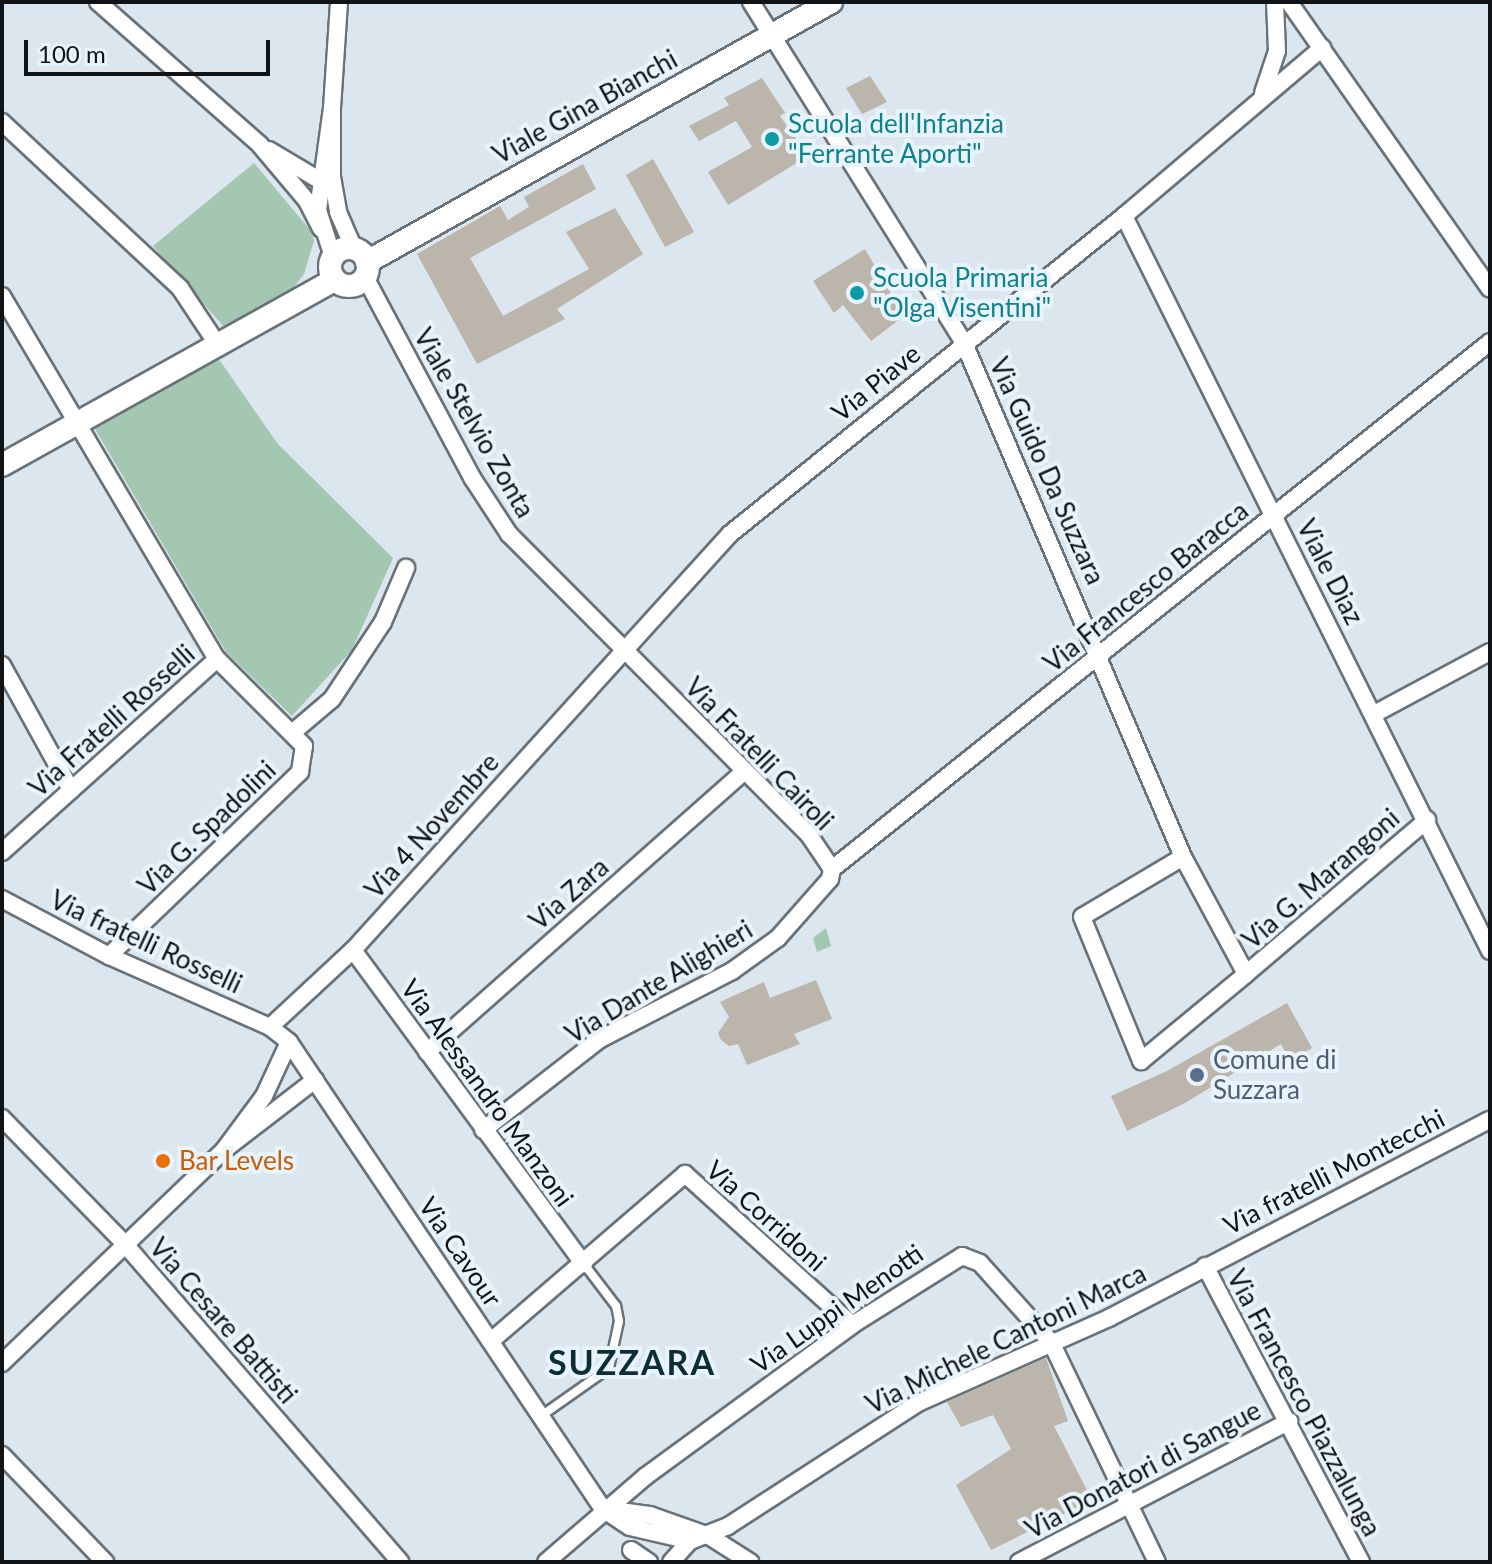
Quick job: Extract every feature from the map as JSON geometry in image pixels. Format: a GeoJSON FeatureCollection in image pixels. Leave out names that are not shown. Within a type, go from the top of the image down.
{"type":"FeatureCollection","features":[{"type":"Feature","properties":{"kind":"street"},"geometry":{"type":"LineString","coordinates":[[98,2],[260,145],[307,201],[321,229]]}},
{"type":"Feature","properties":{"kind":"street","name":"Viale Stelvio Zonta"},"geometry":{"type":"LineString","coordinates":[[339,2],[332,108],[319,177],[321,229],[355,261]]}},
{"type":"Feature","properties":{"kind":"street","name":"Via Guido Da Suzzara"},"geometry":{"type":"LineString","coordinates":[[751,2],[964,343],[1102,656],[1183,857],[1246,974]]}},
{"type":"Feature","properties":{"kind":"street","name":"Viale Gina Bianchi"},"geometry":{"type":"LineString","coordinates":[[355,261],[831,2]]}},
{"type":"Feature","properties":{"kind":"street"},"geometry":{"type":"LineString","coordinates":[[1261,98],[1277,51],[1275,2]]}},
{"type":"Feature","properties":{"kind":"street"},"geometry":{"type":"LineString","coordinates":[[1289,2],[1490,289]]}},
{"type":"Feature","properties":{"kind":"street","name":"Via Piave"},"geometry":{"type":"LineString","coordinates":[[623,650],[730,534],[1124,216],[1322,48]]}},
{"type":"Feature","properties":{"kind":"street","name":"Viale Stelvio Zonta"},"geometry":{"type":"LineString","coordinates":[[332,108],[338,212],[355,261],[473,479],[509,534],[623,650]]}},
{"type":"Feature","properties":{"kind":"street"},"geometry":{"type":"LineString","coordinates":[[2,122],[180,288],[219,347]]}},
{"type":"Feature","properties":{"kind":"street"},"geometry":{"type":"LineString","coordinates":[[260,145],[319,177],[338,212]]}},
{"type":"Feature","properties":{"kind":"street","name":"Viale Diaz"},"geometry":{"type":"LineString","coordinates":[[1124,216],[1376,713],[1490,951]]}},
{"type":"Feature","properties":{"kind":"street"},"geometry":{"type":"LineString","coordinates":[[2,465],[335,280],[330,269],[355,261]]}},
{"type":"Feature","properties":{"kind":"street","name":"Via G. Spadolini"},"geometry":{"type":"LineString","coordinates":[[2,296],[217,659],[304,746],[300,772],[109,956]]}},
{"type":"Feature","properties":{"kind":"street","name":"Via Francesco Baracca"},"geometry":{"type":"LineString","coordinates":[[832,869],[1102,656],[1273,513],[1490,342]]}},
{"type":"Feature","properties":{"kind":"street"},"geometry":{"type":"LineString","coordinates":[[292,733],[332,699],[383,622],[406,568]]}},
{"type":"Feature","properties":{"kind":"street","name":"Via Fratelli Cairoli"},"geometry":{"type":"LineString","coordinates":[[623,650],[809,835],[832,869],[814,897]]}},
{"type":"Feature","properties":{"kind":"street","name":"Via 4 Novembre"},"geometry":{"type":"LineString","coordinates":[[270,1027],[353,950],[623,650]]}},
{"type":"Feature","properties":{"kind":"street"},"geometry":{"type":"LineString","coordinates":[[1376,713],[1490,652]]}},
{"type":"Feature","properties":{"kind":"street","name":"Via Fratelli Rosselli"},"geometry":{"type":"LineString","coordinates":[[2,852],[217,659]]}},
{"type":"Feature","properties":{"kind":"street"},"geometry":{"type":"LineString","coordinates":[[2,665],[71,790]]}},
{"type":"Feature","properties":{"kind":"street","name":"Via Zara"},"geometry":{"type":"LineString","coordinates":[[427,1052],[744,772]]}},
{"type":"Feature","properties":{"kind":"street","name":"Via G. Marangoni"},"geometry":{"type":"LineString","coordinates":[[1183,857],[1082,917],[1141,1061],[1427,820]]}},
{"type":"Feature","properties":{"kind":"street","name":"Via Dante Alighieri"},"geometry":{"type":"LineString","coordinates":[[483,1130],[600,1039],[732,971],[778,938],[814,897]]}},
{"type":"Feature","properties":{"kind":"street","name":"Via fratelli Rosselli"},"geometry":{"type":"LineString","coordinates":[[2,899],[109,956],[270,1027]]}},
{"type":"Feature","properties":{"kind":"street","name":"Via Alessandro Manzoni"},"geometry":{"type":"LineString","coordinates":[[353,950],[584,1264]]}},
{"type":"Feature","properties":{"kind":"street","name":"Via Cavour"},"geometry":{"type":"LineString","coordinates":[[270,1027],[289,1042],[603,1509]]}},
{"type":"Feature","properties":{"kind":"street"},"geometry":{"type":"LineString","coordinates":[[224,1150],[264,1096],[289,1042]]}},
{"type":"Feature","properties":{"kind":"street"},"geometry":{"type":"LineString","coordinates":[[2,1363],[224,1150],[315,1080]]}},
{"type":"Feature","properties":{"kind":"street","name":"Via Cesare Battisti"},"geometry":{"type":"LineString","coordinates":[[2,1118],[124,1243],[400,1562]]}},
{"type":"Feature","properties":{"kind":"street","name":"Via fratelli Montecchi"},"geometry":{"type":"LineString","coordinates":[[1205,1266],[1489,1120]]}},
{"type":"Feature","properties":{"kind":"street","name":"Via Corridoni"},"geometry":{"type":"LineString","coordinates":[[584,1264],[685,1174],[852,1325]]}},
{"type":"Feature","properties":{"kind":"street","name":"Via Luppi Menotti"},"geometry":{"type":"LineString","coordinates":[[546,1562],[603,1509],[852,1325],[962,1256],[980,1263],[1051,1342]]}},
{"type":"Feature","properties":{"kind":"street"},"geometry":{"type":"LineString","coordinates":[[491,1341],[584,1264]]}},
{"type":"Feature","properties":{"kind":"street","name":"Via Michele Cantoni Marca"},"geometry":{"type":"LineString","coordinates":[[690,1541],[709,1536],[918,1403],[1109,1318],[1205,1266]]}},
{"type":"Feature","properties":{"kind":"street","name":"Via Francesco Piazzalunga"},"geometry":{"type":"LineString","coordinates":[[1205,1266],[1290,1421],[1361,1562]]}},
{"type":"Feature","properties":{"kind":"street"},"geometry":{"type":"LineString","coordinates":[[1051,1342],[1157,1562]]}},
{"type":"Feature","properties":{"kind":"street","name":"Via Donatori di Sangue"},"geometry":{"type":"LineString","coordinates":[[1019,1562],[1290,1421]]}},
{"type":"Feature","properties":{"kind":"street"},"geometry":{"type":"LineString","coordinates":[[2,1455],[105,1562]]}},
{"type":"Feature","properties":{"kind":"street"},"geometry":{"type":"LineString","coordinates":[[603,1509],[650,1515],[709,1536],[750,1562]]}},
{"type":"Feature","properties":{"kind":"street"},"geometry":{"type":"LineString","coordinates":[[603,1509],[630,1527],[690,1541],[671,1562]]}},
{"type":"Feature","properties":{"kind":"street"},"geometry":{"type":"LineString","coordinates":[[631,1550],[649,1562]]}},
{"type":"Feature","properties":{"kind":"lane"},"geometry":{"type":"LineString","coordinates":[[541,1416],[609,1368],[619,1321],[616,1306],[584,1264]]}},
{"type":"Feature","properties":{"kind":"green space"},"geometry":{"type":"Polygon","coordinates":[[[254,163],[311,231],[314,241],[304,274],[288,295],[225,328],[153,246],[254,163]]]}},
{"type":"Feature","properties":{"kind":"green space"},"geometry":{"type":"Polygon","coordinates":[[[214,352],[277,443],[393,558],[352,650],[292,716],[226,652],[88,417],[214,352]]]}},
{"type":"Feature","properties":{"kind":"green space"},"geometry":{"type":"Polygon","coordinates":[[[826,928],[831,946],[817,952],[813,938],[826,928]]]}},
{"type":"Feature","properties":{"kind":"building"},"geometry":{"type":"Polygon","coordinates":[[[870,76],[887,102],[862,114],[846,88],[870,76]]]}},
{"type":"Feature","properties":{"kind":"building","name":"Scuola dell'Infanzia \"Ferrante Aporti\""},"geometry":{"type":"Polygon","coordinates":[[[762,78],[785,113],[780,116],[808,156],[728,205],[708,172],[752,147],[736,121],[699,141],[689,126],[729,105],[724,98],[762,78]]]}},
{"type":"Feature","properties":{"kind":"building"},"geometry":{"type":"Polygon","coordinates":[[[653,159],[694,232],[665,247],[626,175],[653,159]]]}},
{"type":"Feature","properties":{"kind":"building"},"geometry":{"type":"Polygon","coordinates":[[[583,164],[596,189],[470,258],[503,316],[589,269],[566,232],[615,208],[643,254],[557,309],[565,319],[477,364],[417,254],[500,206],[508,220],[529,207],[524,197],[583,164]]]}},
{"type":"Feature","properties":{"kind":"building","name":"Scuola Primaria \"Olga Visentini\""},"geometry":{"type":"Polygon","coordinates":[[[865,249],[904,316],[871,341],[843,305],[834,313],[813,281],[865,249]]]}},
{"type":"Feature","properties":{"kind":"building"},"geometry":{"type":"Polygon","coordinates":[[[816,980],[832,1019],[794,1034],[800,1044],[747,1065],[738,1044],[729,1046],[721,1040],[718,1033],[729,1017],[720,1002],[764,982],[770,998],[816,980]]]}},
{"type":"Feature","properties":{"kind":"building"},"geometry":{"type":"Polygon","coordinates":[[[1287,1003],[1312,1048],[1290,1061],[1281,1044],[1185,1103],[1127,1131],[1111,1096],[1167,1071],[1287,1003]]]}},
{"type":"Feature","properties":{"kind":"building"},"geometry":{"type":"Polygon","coordinates":[[[1046,1358],[1068,1421],[1054,1426],[1092,1500],[991,1550],[956,1485],[1011,1449],[993,1415],[961,1427],[947,1402],[1046,1358]]]}},
{"type":"Feature","properties":{"kind":"place","name":"Scuola dell'Infanzia \"Ferrante Aporti\""},"geometry":{"type":"Point","coordinates":[772,139]}},
{"type":"Feature","properties":{"kind":"place","name":"Scuola Primaria \"Olga Visentini\""},"geometry":{"type":"Point","coordinates":[857,293]}},
{"type":"Feature","properties":{"kind":"place","name":"Comune di Suzzara"},"geometry":{"type":"Point","coordinates":[1197,1075]}},
{"type":"Feature","properties":{"kind":"place","name":"Bar Levels"},"geometry":{"type":"Point","coordinates":[163,1161]}},
{"type":"Feature","properties":{"kind":"district","name":"SUZZARA"},"geometry":{"type":"Point","coordinates":[632,1362]}}]}
